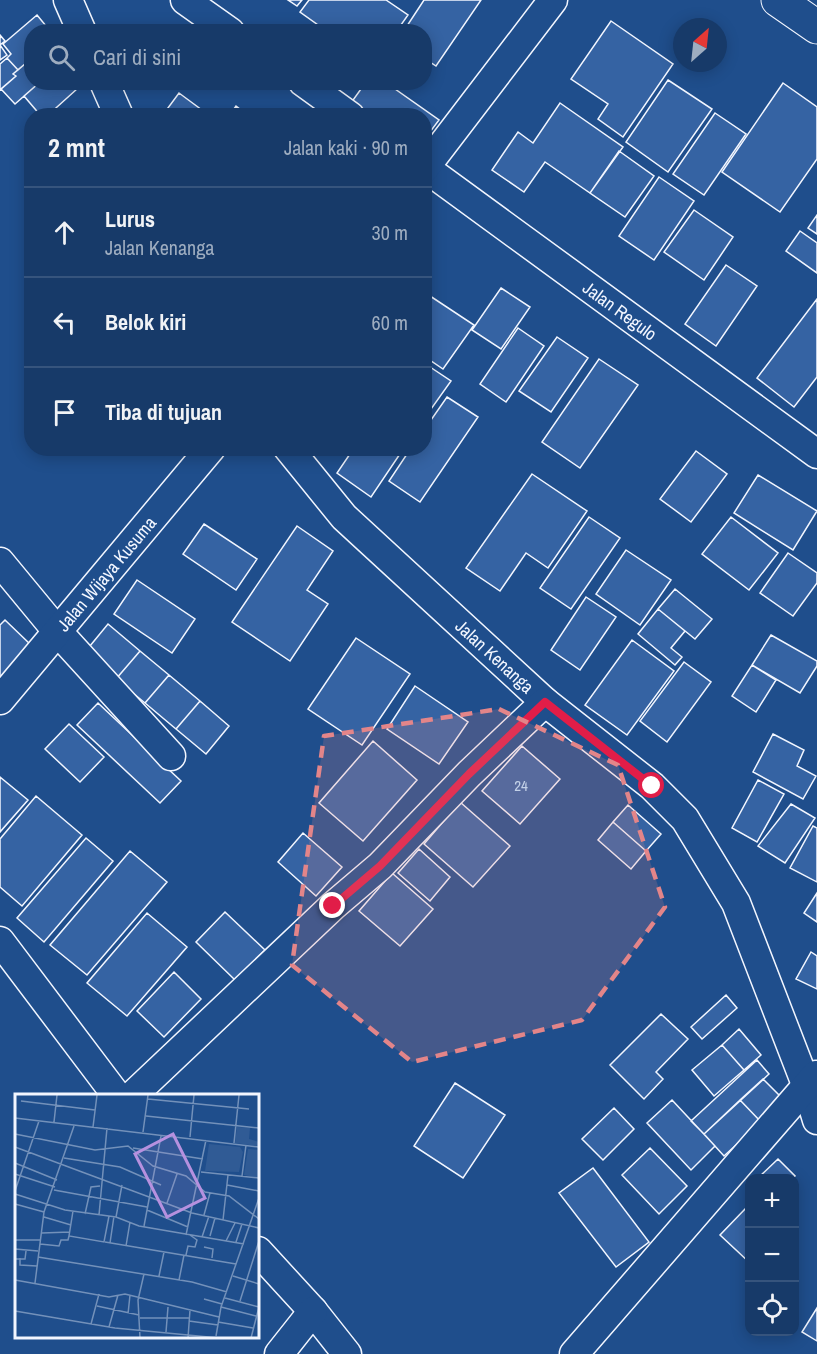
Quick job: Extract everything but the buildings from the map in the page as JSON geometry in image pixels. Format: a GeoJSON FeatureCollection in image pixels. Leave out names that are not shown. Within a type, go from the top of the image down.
{"type":"FeatureCollection","features":[{"type":"Feature","properties":{"kind":"main road"},"geometry":{"type":"LineString","coordinates":[[778,0],[817,27]]}},
{"type":"Feature","properties":{"kind":"street"},"geometry":{"type":"LineString","coordinates":[[68,0],[78,24]]}},
{"type":"Feature","properties":{"kind":"street"},"geometry":{"type":"LineString","coordinates":[[185,0],[219,24]]}},
{"type":"Feature","properties":{"kind":"street"},"geometry":{"type":"LineString","coordinates":[[432,159],[552,0]]}},
{"type":"Feature","properties":{"kind":"street"},"geometry":{"type":"LineString","coordinates":[[108,90],[115,108]]}},
{"type":"Feature","properties":{"kind":"street"},"geometry":{"type":"LineString","coordinates":[[314,90],[339,108]]}},
{"type":"Feature","properties":{"kind":"street","name":"Jalan Regulo"},"geometry":{"type":"LineString","coordinates":[[432,173],[817,454]]}},
{"type":"Feature","properties":{"kind":"street","name":"Jalan Wijaya Kusuma"},"geometry":{"type":"LineString","coordinates":[[0,700],[204,456]]}},
{"type":"Feature","properties":{"kind":"street","name":"Jalan Kenanga"},"geometry":{"type":"LineString","coordinates":[[294,456],[344,518],[545,702],[652,786],[685,819],[736,903],[812,1080],[817,1120]]}},
{"type":"Feature","properties":{"kind":"street"},"geometry":{"type":"LineString","coordinates":[[0,562],[57,631],[171,756]]}},
{"type":"Feature","properties":{"kind":"street"},"geometry":{"type":"LineString","coordinates":[[134,1094],[333,906],[380,866],[469,774],[545,702]]}},
{"type":"Feature","properties":{"kind":"street"},"geometry":{"type":"LineString","coordinates":[[0,941],[115,1094]]}},
{"type":"Feature","properties":{"kind":"street"},"geometry":{"type":"LineString","coordinates":[[574,1354],[812,1080]]}},
{"type":"Feature","properties":{"kind":"street"},"geometry":{"type":"LineString","coordinates":[[260,1253],[313,1311],[347,1354]]}},
{"type":"Feature","properties":{"kind":"street"},"geometry":{"type":"LineString","coordinates":[[279,1354],[313,1311]]}},
{"type":"Feature","properties":{"kind":"highlighted area"},"geometry":{"type":"Polygon","coordinates":[[[499,709],[618,765],[665,907],[582,1020],[412,1062],[292,965],[324,736],[499,709]]]}},
{"type":"Feature","properties":{"kind":"route"},"geometry":{"type":"LineString","coordinates":[[333,906],[380,866],[469,774],[545,702],[652,786]]}}]}
